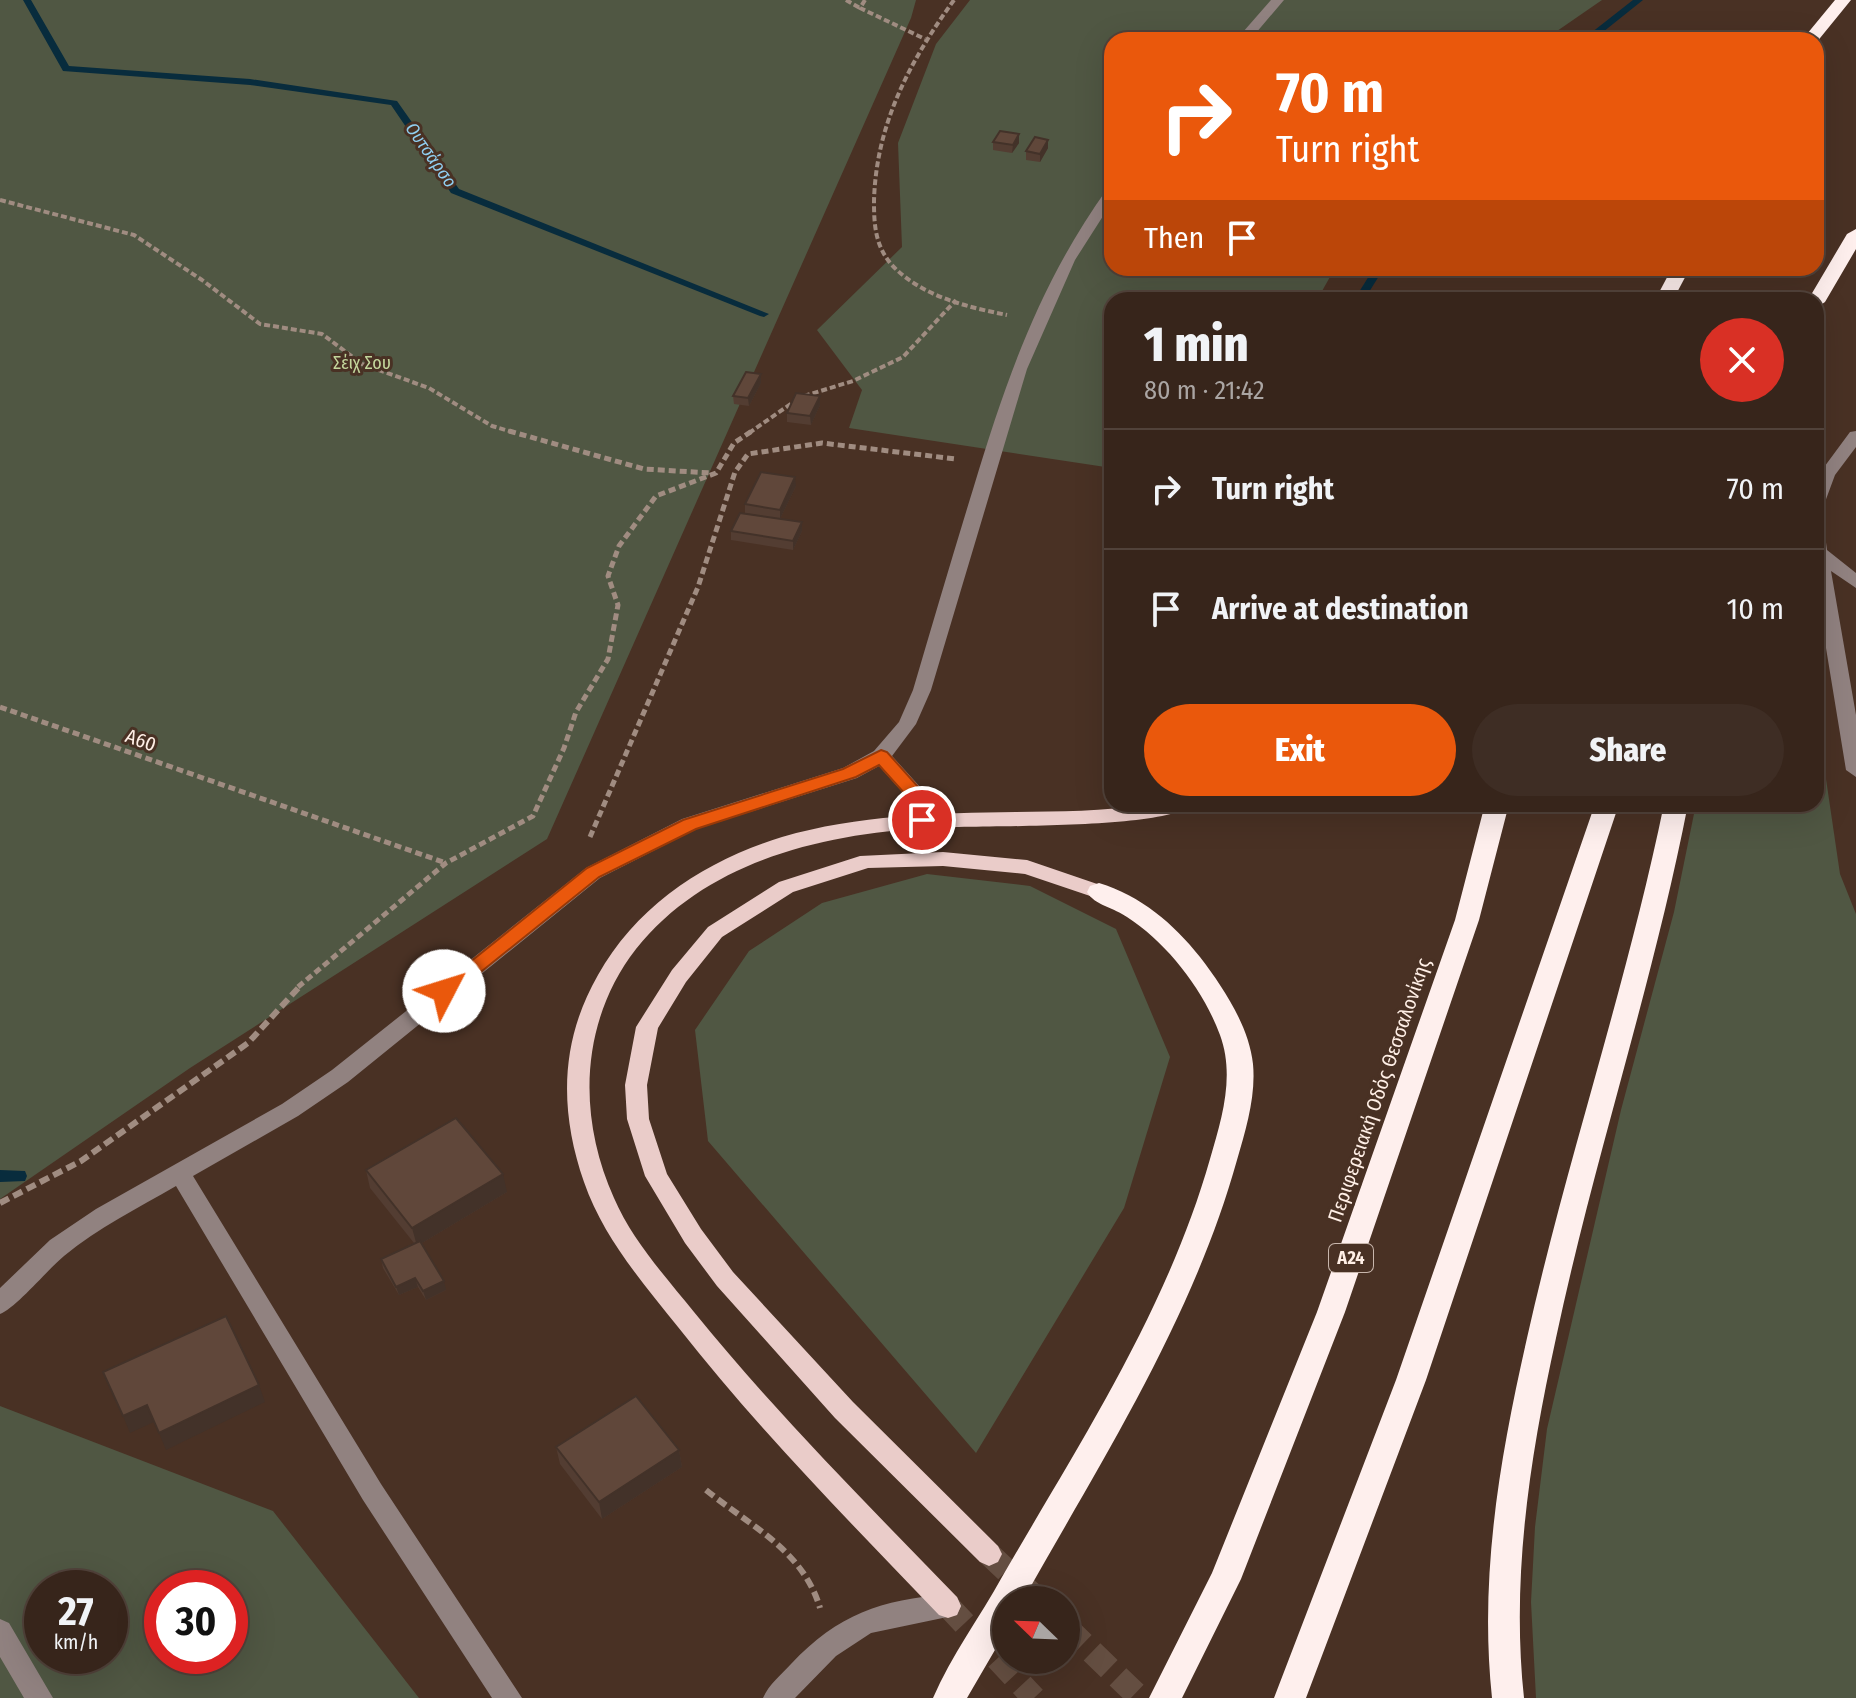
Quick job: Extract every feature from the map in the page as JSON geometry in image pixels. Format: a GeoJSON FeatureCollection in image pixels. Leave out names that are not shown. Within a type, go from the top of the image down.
{"type":"FeatureCollection","features":[{"type":"Feature","properties":{"kind":"highway"},"geometry":{"type":"LineString","coordinates":[[1817,32],[1843,0]]}},
{"type":"Feature","properties":{"kind":"highway"},"geometry":{"type":"LineString","coordinates":[[1822,292],[1856,234]]}},
{"type":"Feature","properties":{"kind":"highway","name":"Περιφερειακή Οδός Θεσσαλονίκης"},"geometry":{"type":"LineString","coordinates":[[1165,1698],[1225,1579],[1331,1312],[1467,920],[1495,812]]}},
{"type":"Feature","properties":{"kind":"highway"},"geometry":{"type":"LineString","coordinates":[[1290,1698],[1411,1380],[1604,812]]}},
{"type":"Feature","properties":{"kind":"highway"},"geometry":{"type":"LineString","coordinates":[[1508,1698],[1503,1664],[1502,1587],[1515,1472],[1527,1406],[1566,1235],[1654,902],[1674,812]]}},
{"type":"Feature","properties":{"kind":"highway"},"geometry":{"type":"LineString","coordinates":[[949,1698],[1133,1378],[1182,1279],[1219,1182],[1239,1102],[1238,1052],[1223,1015],[1195,970],[1171,938],[1149,920],[1099,892]]}},
{"type":"Feature","properties":{"kind":"main road"},"geometry":{"type":"LineString","coordinates":[[948,1606],[745,1393],[640,1262],[615,1223],[596,1183],[579,1103],[580,1044],[611,965],[643,923],[676,896],[742,861],[815,835],[922,820],[1137,812]]}},
{"type":"Feature","properties":{"kind":"main road"},"geometry":{"type":"LineString","coordinates":[[989,1554],[844,1410],[725,1279],[693,1236],[656,1176],[638,1119],[636,1085],[647,1027],[679,976],[715,932],[786,887],[867,861],[943,859],[1027,867],[1099,892]]}},
{"type":"Feature","properties":{"kind":"street"},"geometry":{"type":"LineString","coordinates":[[1250,32],[1278,0]]}},
{"type":"Feature","properties":{"kind":"street"},"geometry":{"type":"LineString","coordinates":[[0,1304],[25,1276],[58,1247],[104,1216],[290,1110],[340,1076],[593,873],[689,824],[850,773],[881,756],[907,724],[922,690],[989,463],[1036,320],[1062,265],[1104,204]]}},
{"type":"Feature","properties":{"kind":"street"},"geometry":{"type":"LineString","coordinates":[[1824,479],[1856,436]]}},
{"type":"Feature","properties":{"kind":"street"},"geometry":{"type":"LineString","coordinates":[[1824,555],[1848,567],[1856,582]]}},
{"type":"Feature","properties":{"kind":"street"},"geometry":{"type":"LineString","coordinates":[[1824,592],[1856,770]]}},
{"type":"Feature","properties":{"kind":"street"},"geometry":{"type":"LineString","coordinates":[[1847,726],[1856,681]]}},
{"type":"Feature","properties":{"kind":"street"},"geometry":{"type":"LineString","coordinates":[[881,756],[914,793],[922,820]]}},
{"type":"Feature","properties":{"kind":"street"},"geometry":{"type":"LineString","coordinates":[[179,1172],[372,1492],[508,1698]]}},
{"type":"Feature","properties":{"kind":"street"},"geometry":{"type":"LineString","coordinates":[[777,1698],[826,1648],[860,1624],[898,1612],[948,1606]]}},
{"type":"Feature","properties":{"kind":"street"},"geometry":{"type":"LineString","coordinates":[[0,1632],[39,1698]]}},
{"type":"Feature","properties":{"kind":"path"},"geometry":{"type":"LineString","coordinates":[[846,0],[925,39]]}},
{"type":"Feature","properties":{"kind":"path"},"geometry":{"type":"LineString","coordinates":[[860,8],[865,0]]}},
{"type":"Feature","properties":{"kind":"path"},"geometry":{"type":"LineString","coordinates":[[954,0],[925,39],[903,81],[882,135],[873,190],[876,236],[881,250],[904,275],[922,288],[984,310],[1036,320]]}},
{"type":"Feature","properties":{"kind":"path"},"geometry":{"type":"LineString","coordinates":[[0,200],[134,235],[202,280],[260,324],[322,334],[362,364],[429,388],[492,426],[644,469],[716,473]]}},
{"type":"Feature","properties":{"kind":"path"},"geometry":{"type":"LineString","coordinates":[[0,1203],[81,1161],[248,1043],[295,990],[446,863],[533,816],[564,748],[576,712],[608,659],[618,605],[608,576],[619,546],[656,496],[716,473],[734,443],[801,397],[853,381],[903,357],[956,300]]}},
{"type":"Feature","properties":{"kind":"path"},"geometry":{"type":"LineString","coordinates":[[593,873],[590,837],[675,645],[717,538],[735,471],[742,459],[748,454],[822,443],[989,463]]}},
{"type":"Feature","properties":{"kind":"path","name":"Α60"},"geometry":{"type":"LineString","coordinates":[[0,707],[446,863]]}},
{"type":"Feature","properties":{"kind":"path"},"geometry":{"type":"LineString","coordinates":[[706,1490],[731,1512],[793,1554],[817,1592],[826,1648]]}},
{"type":"Feature","properties":{"kind":"green space","name":"Σέιχ Σου"},"geometry":{"type":"Polygon","coordinates":[[[0,0],[916,0],[911,18],[547,839],[190,1068],[0,1199],[0,0]]]}},
{"type":"Feature","properties":{"kind":"green space"},"geometry":{"type":"Polygon","coordinates":[[[970,0],[1602,0],[1556,32],[1104,32],[1104,276],[1330,276],[1322,292],[1104,292],[1104,467],[849,428],[862,390],[817,330],[902,247],[898,143],[936,44],[970,0]]]}},
{"type":"Feature","properties":{"kind":"green space"},"geometry":{"type":"Polygon","coordinates":[[[1824,765],[1840,874],[1856,914],[1856,1698],[1536,1698],[1531,1602],[1535,1527],[1547,1429],[1621,1110],[1674,912],[1694,812],[1824,812],[1824,765]]]}},
{"type":"Feature","properties":{"kind":"green space"},"geometry":{"type":"Polygon","coordinates":[[[927,874],[1030,886],[1116,929],[1170,1057],[1124,1208],[976,1453],[708,1141],[695,1030],[749,951],[822,903],[927,874]]]}},
{"type":"Feature","properties":{"kind":"green space"},"geometry":{"type":"Polygon","coordinates":[[[0,1406],[273,1511],[419,1698],[0,1698],[0,1406]]]}},
{"type":"Feature","properties":{"kind":"building"},"geometry":{"type":"Polygon","coordinates":[[[1000,131],[1019,134],[1013,145],[993,142],[1000,131]]]}},
{"type":"Feature","properties":{"kind":"building"},"geometry":{"type":"Polygon","coordinates":[[[1035,137],[1048,140],[1040,154],[1026,151],[1035,137]]]}},
{"type":"Feature","properties":{"kind":"building"},"geometry":{"type":"Polygon","coordinates":[[[746,372],[761,374],[748,398],[733,396],[746,372]]]}},
{"type":"Feature","properties":{"kind":"building"},"geometry":{"type":"Polygon","coordinates":[[[796,393],[820,396],[810,416],[787,413],[796,393]]]}},
{"type":"Feature","properties":{"kind":"building"},"geometry":{"type":"Polygon","coordinates":[[[761,472],[795,477],[780,510],[745,504],[761,472]]]}},
{"type":"Feature","properties":{"kind":"building"},"geometry":{"type":"Polygon","coordinates":[[[740,513],[802,522],[793,541],[731,531],[740,513]]]}},
{"type":"Feature","properties":{"kind":"building"},"geometry":{"type":"Polygon","coordinates":[[[456,1118],[503,1174],[412,1228],[366,1170],[456,1118]]]}},
{"type":"Feature","properties":{"kind":"building"},"geometry":{"type":"Polygon","coordinates":[[[420,1241],[444,1281],[423,1291],[415,1278],[396,1287],[381,1259],[420,1241]]]}},
{"type":"Feature","properties":{"kind":"building"},"geometry":{"type":"Polygon","coordinates":[[[226,1316],[259,1385],[159,1433],[147,1405],[123,1416],[103,1372],[226,1316]]]}},
{"type":"Feature","properties":{"kind":"building"},"geometry":{"type":"Polygon","coordinates":[[[636,1396],[679,1450],[599,1502],[556,1447],[636,1396]]]}},
{"type":"Feature","properties":{"kind":"waterway","name":"Ουτσάρσο"},"geometry":{"type":"LineString","coordinates":[[27,0],[66,69],[250,82],[394,103],[455,191],[764,314]]}},
{"type":"Feature","properties":{"kind":"waterway"},"geometry":{"type":"LineString","coordinates":[[1597,32],[1639,0]]}},
{"type":"Feature","properties":{"kind":"waterway"},"geometry":{"type":"LineString","coordinates":[[1364,292],[1374,276]]}},
{"type":"Feature","properties":{"kind":"waterway"},"geometry":{"type":"LineString","coordinates":[[0,1176],[19,1176]]}},
{"type":"Feature","properties":{"kind":"tunnel"},"geometry":{"type":"LineString","coordinates":[[989,1554],[1023,1586]]}},
{"type":"Feature","properties":{"kind":"tunnel"},"geometry":{"type":"LineString","coordinates":[[948,1606],[1034,1698]]}},
{"type":"Feature","properties":{"kind":"tunnel"},"geometry":{"type":"LineString","coordinates":[[1080,1640],[1140,1698]]}},
{"type":"Feature","properties":{"kind":"route"},"geometry":{"type":"LineString","coordinates":[[444,991],[593,873],[689,824],[850,773],[881,756],[914,793],[922,820]]}}]}
